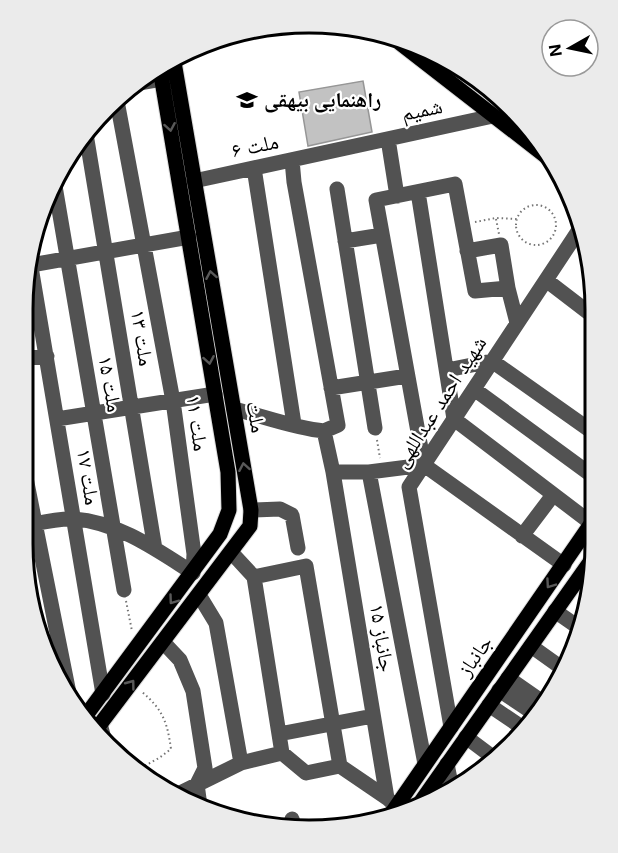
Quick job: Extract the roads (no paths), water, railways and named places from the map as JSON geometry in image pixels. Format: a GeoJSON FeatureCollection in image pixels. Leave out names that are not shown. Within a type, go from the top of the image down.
{"type":"FeatureCollection","features":[{"type":"Feature","properties":{"kind":"main road"},"geometry":{"type":"LineString","coordinates":[[413,53],[530,144]]}},
{"type":"Feature","properties":{"kind":"main road","name":"ملت"},"geometry":{"type":"LineString","coordinates":[[100,725],[250,526],[251,510],[175,68]]}},
{"type":"Feature","properties":{"kind":"main road","name":"ملت"},"geometry":{"type":"LineString","coordinates":[[89,711],[193,573],[220,534],[229,510],[228,472],[161,76]]}},
{"type":"Feature","properties":{"kind":"main road","name":"جانباز"},"geometry":{"type":"LineString","coordinates":[[391,807],[425,764],[585,533]]}},
{"type":"Feature","properties":{"kind":"main road","name":"جانباز"},"geometry":{"type":"LineString","coordinates":[[426,794],[583,571]]}},
{"type":"Feature","properties":{"kind":"main road"},"geometry":{"type":"LineString","coordinates":[[193,573],[203,589]]}},
{"type":"Feature","properties":{"kind":"main road"},"geometry":{"type":"LineString","coordinates":[[484,680],[503,684]]}},
{"type":"Feature","properties":{"kind":"main road"},"geometry":{"type":"LineString","coordinates":[[473,695],[489,705]]}},
{"type":"Feature","properties":{"kind":"street","name":"ملت ۱۱"},"geometry":{"type":"LineString","coordinates":[[119,109],[173,401],[194,554],[193,573]]}},
{"type":"Feature","properties":{"kind":"street","name":"شمیم"},"geometry":{"type":"LineString","coordinates":[[325,153],[493,116]]}},
{"type":"Feature","properties":{"kind":"street"},"geometry":{"type":"LineString","coordinates":[[388,139],[397,196]]}},
{"type":"Feature","properties":{"kind":"street","name":"ملت ۱۳"},"geometry":{"type":"LineString","coordinates":[[88,144],[155,549]]}},
{"type":"Feature","properties":{"kind":"street","name":"ملت ۶"},"geometry":{"type":"LineString","coordinates":[[194,181],[325,153]]}},
{"type":"Feature","properties":{"kind":"street"},"geometry":{"type":"LineString","coordinates":[[234,409],[294,424],[305,429],[324,431],[338,425],[292,160]]}},
{"type":"Feature","properties":{"kind":"street"},"geometry":{"type":"LineString","coordinates":[[254,168],[294,424]]}},
{"type":"Feature","properties":{"kind":"street"},"geometry":{"type":"LineString","coordinates":[[424,465],[376,200],[455,184],[475,291],[508,288]]}},
{"type":"Feature","properties":{"kind":"street"},"geometry":{"type":"LineString","coordinates":[[338,189],[375,428]]}},
{"type":"Feature","properties":{"kind":"street"},"geometry":{"type":"LineString","coordinates":[[418,192],[454,419],[553,495],[585,516]]}},
{"type":"Feature","properties":{"kind":"street","name":"ملت ۱۵"},"geometry":{"type":"LineString","coordinates":[[57,197],[124,590]]}},
{"type":"Feature","properties":{"kind":"street"},"geometry":{"type":"LineString","coordinates":[[345,241],[382,235]]}},
{"type":"Feature","properties":{"kind":"street","name":"شهید احمد عبداللهی"},"geometry":{"type":"LineString","coordinates":[[451,727],[409,488],[575,236]]}},
{"type":"Feature","properties":{"kind":"street"},"geometry":{"type":"LineString","coordinates":[[36,265],[106,250],[189,237]]}},
{"type":"Feature","properties":{"kind":"street"},"geometry":{"type":"LineString","coordinates":[[467,251],[501,245],[517,323]]}},
{"type":"Feature","properties":{"kind":"street"},"geometry":{"type":"LineString","coordinates":[[546,280],[585,310]]}},
{"type":"Feature","properties":{"kind":"street","name":"ملت ۱۷"},"geometry":{"type":"LineString","coordinates":[[34,286],[103,693]]}},
{"type":"Feature","properties":{"kind":"street"},"geometry":{"type":"LineString","coordinates":[[33,357],[46,356]]}},
{"type":"Feature","properties":{"kind":"street"},"geometry":{"type":"LineString","coordinates":[[447,370],[492,361],[585,427]]}},
{"type":"Feature","properties":{"kind":"street"},"geometry":{"type":"LineString","coordinates":[[331,388],[407,376]]}},
{"type":"Feature","properties":{"kind":"street"},"geometry":{"type":"LineString","coordinates":[[474,389],[585,470]]}},
{"type":"Feature","properties":{"kind":"street"},"geometry":{"type":"LineString","coordinates":[[57,419],[215,394]]}},
{"type":"Feature","properties":{"kind":"street","name":"جانباز ۱۵"},"geometry":{"type":"LineString","coordinates":[[324,431],[391,807]]}},
{"type":"Feature","properties":{"kind":"street"},"geometry":{"type":"LineString","coordinates":[[333,472],[375,471],[424,465],[564,565]]}},
{"type":"Feature","properties":{"kind":"street"},"geometry":{"type":"LineString","coordinates":[[375,471],[425,764]]}},
{"type":"Feature","properties":{"kind":"street"},"geometry":{"type":"LineString","coordinates":[[522,536],[553,495]]}},
{"type":"Feature","properties":{"kind":"street"},"geometry":{"type":"LineString","coordinates":[[251,510],[280,509],[292,515],[298,548]]}},
{"type":"Feature","properties":{"kind":"street"},"geometry":{"type":"LineString","coordinates":[[33,524],[74,519],[112,527],[155,549],[193,573]]}},
{"type":"Feature","properties":{"kind":"street"},"geometry":{"type":"LineString","coordinates":[[33,542],[63,670]]}},
{"type":"Feature","properties":{"kind":"street"},"geometry":{"type":"LineString","coordinates":[[231,552],[255,577],[282,753],[306,773],[340,766]]}},
{"type":"Feature","properties":{"kind":"street"},"geometry":{"type":"LineString","coordinates":[[255,577],[306,566],[340,766],[391,807]]}},
{"type":"Feature","properties":{"kind":"street"},"geometry":{"type":"LineString","coordinates":[[203,589],[216,623],[241,763]]}},
{"type":"Feature","properties":{"kind":"street"},"geometry":{"type":"LineString","coordinates":[[555,611],[573,624]]}},
{"type":"Feature","properties":{"kind":"street"},"geometry":{"type":"LineString","coordinates":[[163,642],[180,660],[193,692],[205,768],[197,784],[199,797]]}},
{"type":"Feature","properties":{"kind":"street"},"geometry":{"type":"LineString","coordinates":[[531,646],[557,665]]}},
{"type":"Feature","properties":{"kind":"street"},"geometry":{"type":"LineString","coordinates":[[503,684],[537,699]]}},
{"type":"Feature","properties":{"kind":"street"},"geometry":{"type":"LineString","coordinates":[[503,684],[530,710]]}},
{"type":"Feature","properties":{"kind":"street"},"geometry":{"type":"LineString","coordinates":[[489,705],[518,725]]}},
{"type":"Feature","properties":{"kind":"street"},"geometry":{"type":"LineString","coordinates":[[279,734],[373,716]]}},
{"type":"Feature","properties":{"kind":"street"},"geometry":{"type":"LineString","coordinates":[[466,737],[487,755]]}},
{"type":"Feature","properties":{"kind":"street"},"geometry":{"type":"LineString","coordinates":[[184,791],[241,763],[282,753]]}},
{"type":"Feature","properties":{"kind":"street"},"geometry":{"type":"LineString","coordinates":[[447,764],[450,781]]}},
{"type":"Feature","properties":{"kind":"place","name":"راهنمایی بیهقی"},"geometry":{"type":"Point","coordinates":[247,100]}}]}
